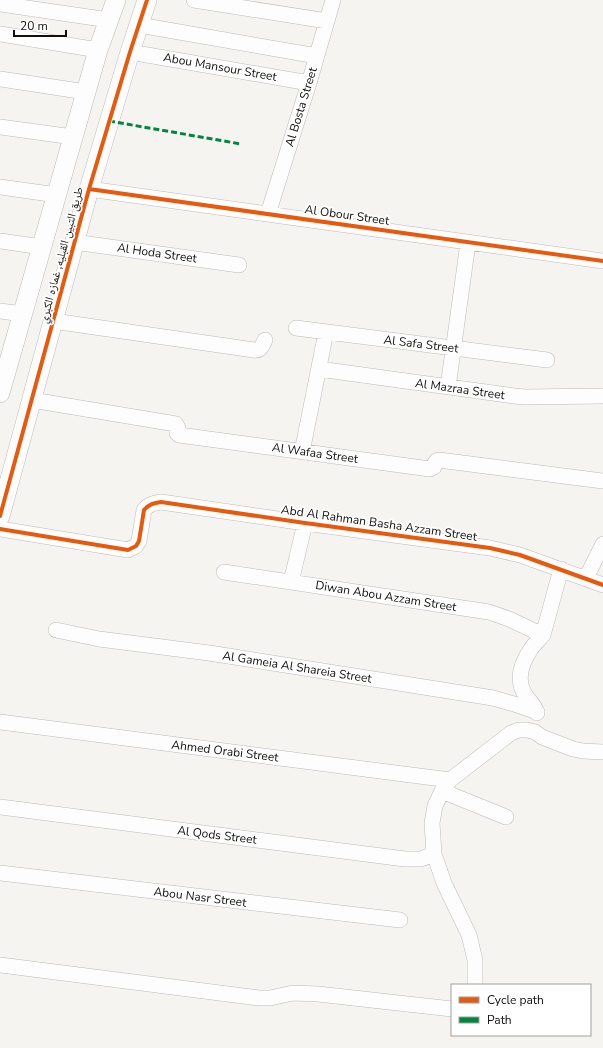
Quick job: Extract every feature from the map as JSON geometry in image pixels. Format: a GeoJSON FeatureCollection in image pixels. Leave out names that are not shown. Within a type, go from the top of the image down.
{"type":"FeatureCollection","features":[{"type":"Feature","properties":{"kind":"street","name":"طريق التبين القبليه, غمازه الكبري"},"geometry":{"type":"LineString","coordinates":[[0,393],[4,360],[22,314],[98,50],[116,0]]}},
{"type":"Feature","properties":{"kind":"street","name":"طريق التبين القبليه, غمازه الكبري"},"geometry":{"type":"LineString","coordinates":[[0,516],[89,189],[147,0]]}},
{"type":"Feature","properties":{"kind":"street"},"geometry":{"type":"LineString","coordinates":[[194,0],[327,21]]}},
{"type":"Feature","properties":{"kind":"street","name":"Al Bosta Street"},"geometry":{"type":"LineString","coordinates":[[268,214],[333,0]]}},
{"type":"Feature","properties":{"kind":"street"},"geometry":{"type":"LineString","coordinates":[[0,4],[109,20]]}},
{"type":"Feature","properties":{"kind":"street"},"geometry":{"type":"LineString","coordinates":[[139,26],[317,56]]}},
{"type":"Feature","properties":{"kind":"street"},"geometry":{"type":"LineString","coordinates":[[0,34],[98,50]]}},
{"type":"Feature","properties":{"kind":"street","name":"Abou Mansour Street"},"geometry":{"type":"LineString","coordinates":[[130,52],[309,82]]}},
{"type":"Feature","properties":{"kind":"street"},"geometry":{"type":"LineString","coordinates":[[0,79],[86,92]]}},
{"type":"Feature","properties":{"kind":"street"},"geometry":{"type":"LineString","coordinates":[[0,126],[73,137]]}},
{"type":"Feature","properties":{"kind":"street"},"geometry":{"type":"LineString","coordinates":[[0,187],[57,195]]}},
{"type":"Feature","properties":{"kind":"street","name":"Al Obour Street"},"geometry":{"type":"LineString","coordinates":[[89,189],[603,261]]}},
{"type":"Feature","properties":{"kind":"street"},"geometry":{"type":"LineString","coordinates":[[0,241],[42,247]]}},
{"type":"Feature","properties":{"kind":"street","name":"Al Hoda Street"},"geometry":{"type":"LineString","coordinates":[[74,242],[239,265]]}},
{"type":"Feature","properties":{"kind":"street"},"geometry":{"type":"LineString","coordinates":[[448,387],[468,242]]}},
{"type":"Feature","properties":{"kind":"street"},"geometry":{"type":"LineString","coordinates":[[0,311],[22,314]]}},
{"type":"Feature","properties":{"kind":"street"},"geometry":{"type":"LineString","coordinates":[[53,321],[254,350],[260,350],[265,340]]}},
{"type":"Feature","properties":{"kind":"street","name":"Al Safa Street"},"geometry":{"type":"LineString","coordinates":[[296,328],[547,360]]}},
{"type":"Feature","properties":{"kind":"street"},"geometry":{"type":"LineString","coordinates":[[302,452],[326,332]]}},
{"type":"Feature","properties":{"kind":"street","name":"Al Mazraa Street"},"geometry":{"type":"LineString","coordinates":[[319,369],[525,397],[603,396]]}},
{"type":"Feature","properties":{"kind":"street","name":"Al Wafaa Street"},"geometry":{"type":"LineString","coordinates":[[32,400],[176,424],[179,435],[430,469],[434,467],[435,461],[439,460],[603,481]]}},
{"type":"Feature","properties":{"kind":"street","name":"Abd Al Rahman Basha Azzam Street"},"geometry":{"type":"LineString","coordinates":[[0,529],[128,550],[136,546],[144,510],[154,502],[161,502],[490,548],[520,555],[603,585]]}},
{"type":"Feature","properties":{"kind":"street"},"geometry":{"type":"LineString","coordinates":[[291,582],[305,523]]}},
{"type":"Feature","properties":{"kind":"street"},"geometry":{"type":"LineString","coordinates":[[586,578],[603,544]]}},
{"type":"Feature","properties":{"kind":"street"},"geometry":{"type":"LineString","coordinates":[[535,732],[537,712],[521,687],[520,674],[522,663],[532,647],[543,635],[561,569]]}},
{"type":"Feature","properties":{"kind":"street","name":"Diwan Abou Azzam Street"},"geometry":{"type":"LineString","coordinates":[[224,572],[489,612],[509,619],[543,635]]}},
{"type":"Feature","properties":{"kind":"street","name":"Al Gameia Al Shareia Street"},"geometry":{"type":"LineString","coordinates":[[56,630],[99,639],[209,653],[493,698],[537,712]]}},
{"type":"Feature","properties":{"kind":"street","name":"Ahmed Orabi Street"},"geometry":{"type":"LineString","coordinates":[[0,722],[446,785],[506,817]]}},
{"type":"Feature","properties":{"kind":"street"},"geometry":{"type":"LineString","coordinates":[[475,984],[475,960],[469,935],[444,883],[434,854],[432,823],[435,806],[446,785],[510,733],[518,730],[535,732],[542,737],[573,749],[603,752]]}},
{"type":"Feature","properties":{"kind":"street","name":"Al Qods Street"},"geometry":{"type":"LineString","coordinates":[[0,807],[405,859],[421,859],[434,854]]}},
{"type":"Feature","properties":{"kind":"street","name":"Abou Nasr Street"},"geometry":{"type":"LineString","coordinates":[[0,873],[400,920]]}},
{"type":"Feature","properties":{"kind":"street"},"geometry":{"type":"LineString","coordinates":[[0,965],[266,999],[293,994],[318,994],[451,1009]]}},
{"type":"Feature","properties":{"kind":"marked path"},"geometry":{"type":"LineString","coordinates":[[109,121],[241,144]]}},
{"type":"Feature","properties":{"kind":"cycle path"},"geometry":{"type":"LineString","coordinates":[[0,516],[89,189],[147,0]]}},
{"type":"Feature","properties":{"kind":"cycle path"},"geometry":{"type":"LineString","coordinates":[[89,189],[603,261]]}},
{"type":"Feature","properties":{"kind":"cycle path"},"geometry":{"type":"LineString","coordinates":[[0,529],[128,550],[136,546],[139,541],[144,510],[152,504],[161,502],[490,548],[520,555],[603,585]]}}]}
